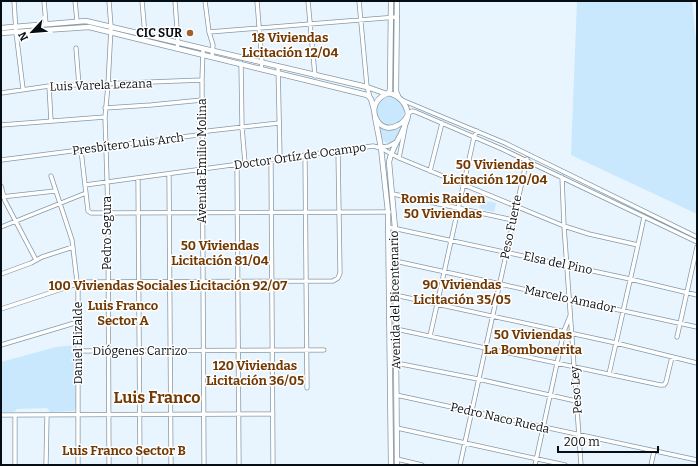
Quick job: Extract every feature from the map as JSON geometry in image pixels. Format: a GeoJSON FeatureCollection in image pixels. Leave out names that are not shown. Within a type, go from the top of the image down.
{"type":"FeatureCollection","features":[{"type":"Feature","properties":{"kind":"main road"},"geometry":{"type":"LineString","coordinates":[[374,110],[378,100],[388,93],[390,89],[391,1]]}},
{"type":"Feature","properties":{"kind":"main road"},"geometry":{"type":"LineString","coordinates":[[1,33],[46,24],[77,21],[89,22],[111,30],[261,65],[278,72],[362,93],[370,97],[375,118],[383,126],[392,128],[402,122],[408,115],[405,105],[400,99],[396,88],[397,1]]}},
{"type":"Feature","properties":{"kind":"main road"},"geometry":{"type":"LineString","coordinates":[[1,28],[83,27],[145,35],[178,46]]}},
{"type":"Feature","properties":{"kind":"main road"},"geometry":{"type":"LineString","coordinates":[[213,54],[241,63],[278,66],[315,76],[368,87],[388,93],[400,99]]}},
{"type":"Feature","properties":{"kind":"main road","name":"Avenida del Bicentenario"},"geometry":{"type":"LineString","coordinates":[[397,465],[395,228],[389,162],[391,154],[406,126],[408,115]]}},
{"type":"Feature","properties":{"kind":"main road","name":"Avenida del Bicentenario"},"geometry":{"type":"LineString","coordinates":[[375,118],[381,148],[388,212],[391,465]]}},
{"type":"Feature","properties":{"kind":"street"},"geometry":{"type":"LineString","coordinates":[[14,1],[23,89]]}},
{"type":"Feature","properties":{"kind":"street"},"geometry":{"type":"LineString","coordinates":[[44,1],[46,24]]}},
{"type":"Feature","properties":{"kind":"street"},"geometry":{"type":"LineString","coordinates":[[76,1],[77,21]]}},
{"type":"Feature","properties":{"kind":"street","name":"Pedro Segura"},"geometry":{"type":"LineString","coordinates":[[109,1],[111,30],[108,85],[105,108],[108,212],[109,465]]}},
{"type":"Feature","properties":{"kind":"street"},"geometry":{"type":"LineString","coordinates":[[142,1],[145,35]]}},
{"type":"Feature","properties":{"kind":"street"},"geometry":{"type":"LineString","coordinates":[[175,1],[178,46]]}},
{"type":"Feature","properties":{"kind":"street"},"geometry":{"type":"LineString","coordinates":[[205,1],[208,32],[213,45],[213,54]]}},
{"type":"Feature","properties":{"kind":"street"},"geometry":{"type":"LineString","coordinates":[[257,1],[261,65]]}},
{"type":"Feature","properties":{"kind":"street"},"geometry":{"type":"LineString","coordinates":[[308,1],[315,76]]}},
{"type":"Feature","properties":{"kind":"street"},"geometry":{"type":"LineString","coordinates":[[359,1],[370,97]]}},
{"type":"Feature","properties":{"kind":"street"},"geometry":{"type":"LineString","coordinates":[[208,32],[397,17]]}},
{"type":"Feature","properties":{"kind":"street"},"geometry":{"type":"LineString","coordinates":[[76,48],[79,86]]}},
{"type":"Feature","properties":{"kind":"street","name":"Avenida Emilio Molina"},"geometry":{"type":"LineString","coordinates":[[203,52],[202,170],[204,465]]}},
{"type":"Feature","properties":{"kind":"street"},"geometry":{"type":"LineString","coordinates":[[241,63],[242,127],[246,163]]}},
{"type":"Feature","properties":{"kind":"street"},"geometry":{"type":"LineString","coordinates":[[278,66],[280,158]]}},
{"type":"Feature","properties":{"kind":"street","name":"Luis Varela Lezana"},"geometry":{"type":"LineString","coordinates":[[1,93],[49,86],[108,85],[202,80]]}},
{"type":"Feature","properties":{"kind":"street"},"geometry":{"type":"LineString","coordinates":[[49,86],[51,121]]}},
{"type":"Feature","properties":{"kind":"street"},"geometry":{"type":"LineString","coordinates":[[400,99],[530,155],[697,237]]}},
{"type":"Feature","properties":{"kind":"street"},"geometry":{"type":"LineString","coordinates":[[105,108],[202,100]]}},
{"type":"Feature","properties":{"kind":"street"},"geometry":{"type":"LineString","coordinates":[[408,115],[412,111],[416,112],[474,136],[697,242]]}},
{"type":"Feature","properties":{"kind":"street"},"geometry":{"type":"LineString","coordinates":[[1,125],[105,117]]}},
{"type":"Feature","properties":{"kind":"street","name":"Presbítero Luis Arch"},"geometry":{"type":"LineString","coordinates":[[1,160],[106,147],[208,131],[279,123]]}},
{"type":"Feature","properties":{"kind":"street"},"geometry":{"type":"LineString","coordinates":[[430,171],[442,123]]}},
{"type":"Feature","properties":{"kind":"street"},"geometry":{"type":"LineString","coordinates":[[399,158],[406,126]]}},
{"type":"Feature","properties":{"kind":"street"},"geometry":{"type":"LineString","coordinates":[[430,336],[457,208],[476,131]]}},
{"type":"Feature","properties":{"kind":"street"},"geometry":{"type":"LineString","coordinates":[[381,148],[389,146],[398,140]]}},
{"type":"Feature","properties":{"kind":"street","name":"Doctor Ortíz de Ocampo"},"geometry":{"type":"LineString","coordinates":[[84,185],[373,146],[381,148],[399,158],[564,226],[589,234],[638,245]]}},
{"type":"Feature","properties":{"kind":"street"},"geometry":{"type":"LineString","coordinates":[[81,150],[84,185],[89,212],[394,212]]}},
{"type":"Feature","properties":{"kind":"street"},"geometry":{"type":"LineString","coordinates":[[1,309],[83,282],[333,281],[338,278],[340,273],[338,150]]}},
{"type":"Feature","properties":{"kind":"street"},"geometry":{"type":"LineString","coordinates":[[305,155],[307,388]]}},
{"type":"Feature","properties":{"kind":"street","name":"Peso Fuerte"},"geometry":{"type":"LineString","coordinates":[[460,465],[526,160],[530,155]]}},
{"type":"Feature","properties":{"kind":"street"},"geometry":{"type":"LineString","coordinates":[[271,160],[273,465]]}},
{"type":"Feature","properties":{"kind":"street"},"geometry":{"type":"LineString","coordinates":[[237,165],[238,465]]}},
{"type":"Feature","properties":{"kind":"street","name":"Peso Ley"},"geometry":{"type":"LineString","coordinates":[[564,172],[562,178],[564,226],[581,465]]}},
{"type":"Feature","properties":{"kind":"street"},"geometry":{"type":"LineString","coordinates":[[169,174],[171,465]]}},
{"type":"Feature","properties":{"kind":"street","name":"Daniel Elizalde"},"geometry":{"type":"LineString","coordinates":[[51,176],[72,240],[77,284],[78,465]]}},
{"type":"Feature","properties":{"kind":"street"},"geometry":{"type":"LineString","coordinates":[[138,178],[140,465]]}},
{"type":"Feature","properties":{"kind":"street"},"geometry":{"type":"LineString","coordinates":[[1,186],[2,196],[36,260]]}},
{"type":"Feature","properties":{"kind":"street"},"geometry":{"type":"LineString","coordinates":[[2,196],[56,191]]}},
{"type":"Feature","properties":{"kind":"street"},"geometry":{"type":"LineString","coordinates":[[1,227],[86,193]]}},
{"type":"Feature","properties":{"kind":"street"},"geometry":{"type":"LineString","coordinates":[[393,194],[513,220]]}},
{"type":"Feature","properties":{"kind":"street"},"geometry":{"type":"LineString","coordinates":[[609,374],[644,217]]}},
{"type":"Feature","properties":{"kind":"street","name":"Elsa del Pino"},"geometry":{"type":"LineString","coordinates":[[388,227],[567,265],[697,295]]}},
{"type":"Feature","properties":{"kind":"street"},"geometry":{"type":"LineString","coordinates":[[1,274],[73,247]]}},
{"type":"Feature","properties":{"kind":"street"},"geometry":{"type":"LineString","coordinates":[[677,337],[697,247]]}},
{"type":"Feature","properties":{"kind":"street","name":"Marcelo Amador"},"geometry":{"type":"LineString","coordinates":[[395,261],[697,327]]}},
{"type":"Feature","properties":{"kind":"street"},"geometry":{"type":"LineString","coordinates":[[395,294],[616,343],[697,363]]}},
{"type":"Feature","properties":{"kind":"street"},"geometry":{"type":"LineString","coordinates":[[535,465],[564,332],[570,315]]}},
{"type":"Feature","properties":{"kind":"street"},"geometry":{"type":"LineString","coordinates":[[1,345],[78,322]]}},
{"type":"Feature","properties":{"kind":"street"},"geometry":{"type":"LineString","coordinates":[[396,329],[660,385],[666,382],[672,357]]}},
{"type":"Feature","properties":{"kind":"street","name":"Diógenes Carrizo"},"geometry":{"type":"LineString","coordinates":[[77,351],[324,350]]}},
{"type":"Feature","properties":{"kind":"street"},"geometry":{"type":"LineString","coordinates":[[396,363],[478,379],[576,401]]}},
{"type":"Feature","properties":{"kind":"street","name":"Pedro Naco Rueda"},"geometry":{"type":"LineString","coordinates":[[396,395],[579,436],[697,460]]}},
{"type":"Feature","properties":{"kind":"street"},"geometry":{"type":"LineString","coordinates":[[1,415],[273,414]]}},
{"type":"Feature","properties":{"kind":"street"},"geometry":{"type":"LineString","coordinates":[[15,415],[15,465]]}},
{"type":"Feature","properties":{"kind":"street"},"geometry":{"type":"LineString","coordinates":[[46,465],[47,415]]}},
{"type":"Feature","properties":{"kind":"street"},"geometry":{"type":"LineString","coordinates":[[397,428],[565,465]]}},
{"type":"Feature","properties":{"kind":"street"},"geometry":{"type":"LineString","coordinates":[[651,465],[654,451]]}},
{"type":"Feature","properties":{"kind":"street"},"geometry":{"type":"LineString","coordinates":[[397,459],[422,465]]}},
{"type":"Feature","properties":{"kind":"shaded area"},"geometry":{"type":"Polygon","coordinates":[[[577,1],[692,1],[697,50],[697,214],[571,155],[577,1]]]}},
{"type":"Feature","properties":{"kind":"shaded area"},"geometry":{"type":"Polygon","coordinates":[[[390,97],[400,101],[404,111],[400,121],[390,125],[380,121],[376,111],[380,101],[390,97]]]}},
{"type":"Feature","properties":{"kind":"shaded area"},"geometry":{"type":"Polygon","coordinates":[[[403,124],[400,134],[392,142],[386,143],[382,139],[378,125],[384,129],[390,130],[403,124]]]}},
{"type":"Feature","properties":{"kind":"shaded area"},"geometry":{"type":"Polygon","coordinates":[[[482,200],[496,203],[494,212],[479,208],[482,200]]]}},
{"type":"Feature","properties":{"kind":"shaded area"},"geometry":{"type":"Polygon","coordinates":[[[75,345],[76,408],[74,411],[50,412],[47,408],[17,409],[14,412],[1,412],[1,362],[56,347],[75,345]]]}},
{"type":"Feature","properties":{"kind":"place","name":"CIC SUR"},"geometry":{"type":"Point","coordinates":[190,33]}},
{"type":"Feature","properties":{"kind":"district","name":"18 Viviendas Licitación 12/04"},"geometry":{"type":"Point","coordinates":[290,44]}},
{"type":"Feature","properties":{"kind":"district","name":"50 Viviendas Licitación 120/04"},"geometry":{"type":"Point","coordinates":[495,172]}},
{"type":"Feature","properties":{"kind":"district","name":"Romis Raiden 50 Viviendas"},"geometry":{"type":"Point","coordinates":[443,206]}},
{"type":"Feature","properties":{"kind":"district","name":"50 Viviendas Licitación 81/04"},"geometry":{"type":"Point","coordinates":[220,252]}},
{"type":"Feature","properties":{"kind":"district","name":"100 Viviendas Sociales Licitación 92/07"},"geometry":{"type":"Point","coordinates":[168,285]}},
{"type":"Feature","properties":{"kind":"district","name":"90 Viviendas Licitación 35/05"},"geometry":{"type":"Point","coordinates":[462,292]}},
{"type":"Feature","properties":{"kind":"district","name":"Luis Franco Sector A"},"geometry":{"type":"Point","coordinates":[123,312]}},
{"type":"Feature","properties":{"kind":"district","name":"50 Viviendas La Bombonerita"},"geometry":{"type":"Point","coordinates":[533,342]}},
{"type":"Feature","properties":{"kind":"district","name":"120 Viviendas Licitación 36/05"},"geometry":{"type":"Point","coordinates":[255,372]}},
{"type":"Feature","properties":{"kind":"district","name":"Luis Franco"},"geometry":{"type":"Point","coordinates":[157,397]}},
{"type":"Feature","properties":{"kind":"district","name":"Luis Franco Sector B"},"geometry":{"type":"Point","coordinates":[124,450]}}]}
